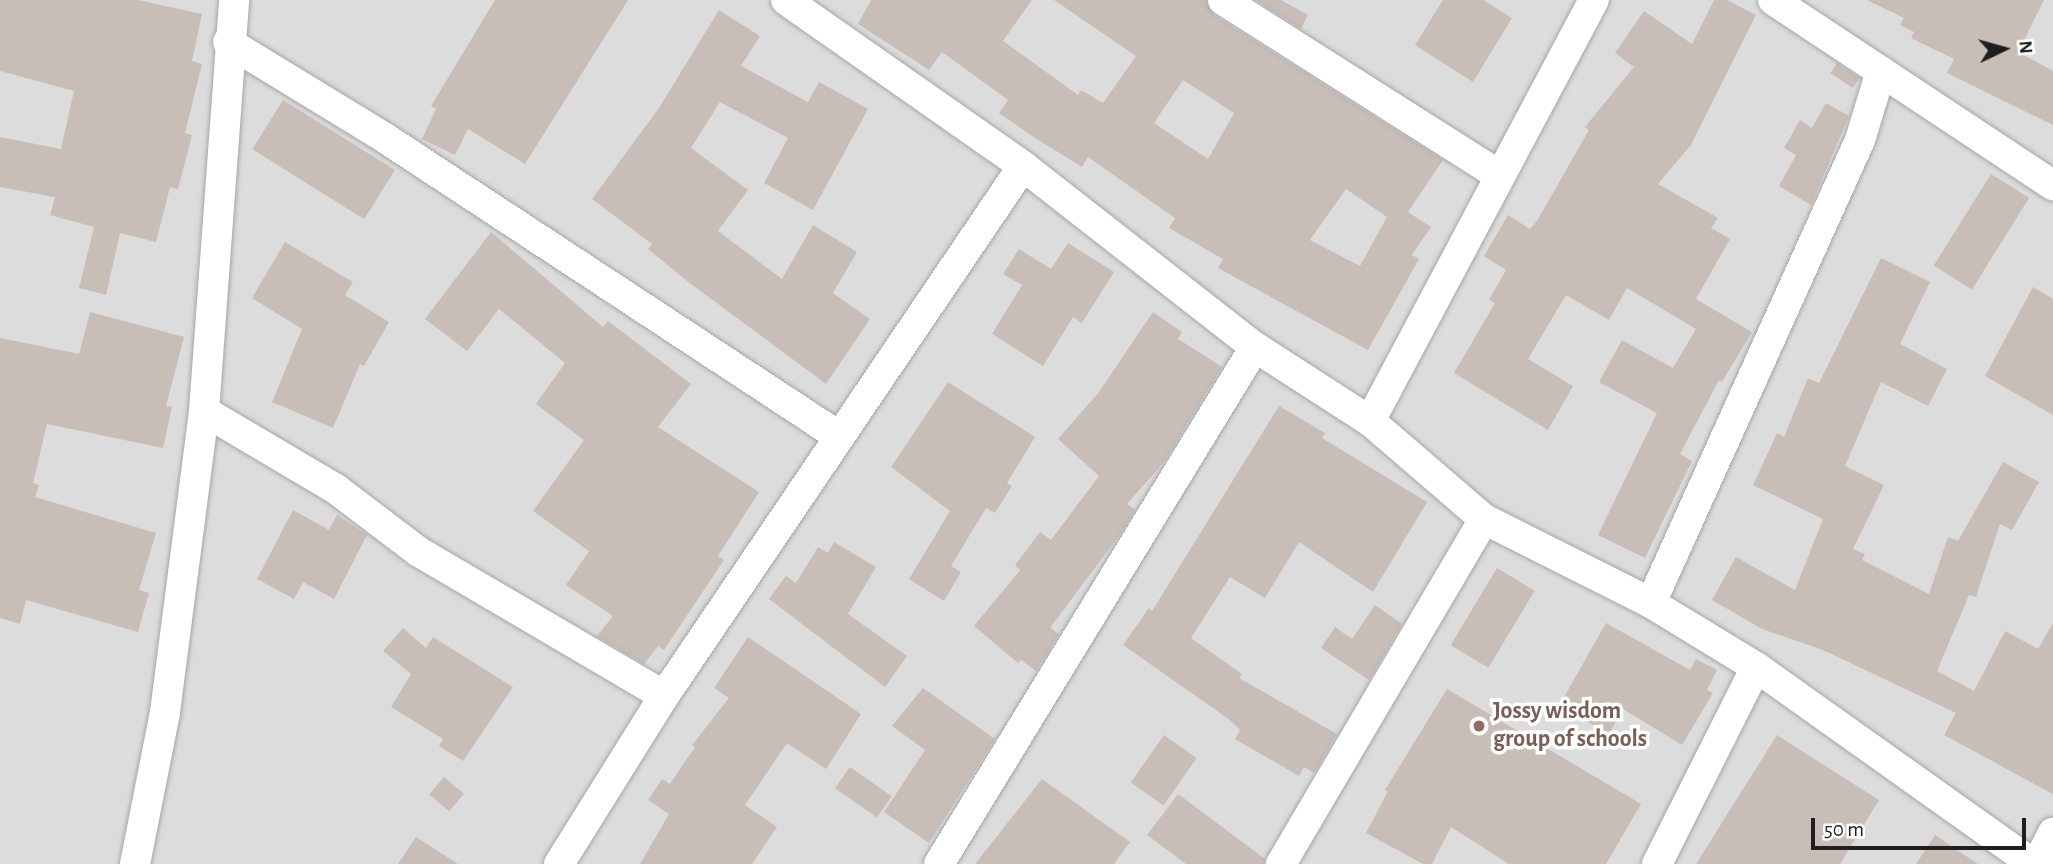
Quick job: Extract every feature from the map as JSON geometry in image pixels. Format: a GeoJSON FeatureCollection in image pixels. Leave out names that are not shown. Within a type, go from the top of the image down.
{"type":"FeatureCollection","features":[{"type":"Feature","properties":{"kind":"street"},"geometry":{"type":"LineString","coordinates":[[135,864],[165,712],[204,411],[228,42],[234,0]]}},
{"type":"Feature","properties":{"kind":"street"},"geometry":{"type":"LineString","coordinates":[[786,0],[828,13],[1255,347],[1370,421],[1483,519],[1651,603],[1756,667],[2035,864],[2053,833]]}},
{"type":"Feature","properties":{"kind":"street"},"geometry":{"type":"LineString","coordinates":[[1223,0],[1500,176]]}},
{"type":"Feature","properties":{"kind":"street"},"geometry":{"type":"LineString","coordinates":[[1370,421],[1594,0]]}},
{"type":"Feature","properties":{"kind":"street"},"geometry":{"type":"LineString","coordinates":[[1773,0],[2053,185]]}},
{"type":"Feature","properties":{"kind":"street"},"geometry":{"type":"LineString","coordinates":[[228,42],[386,138],[840,438]]}},
{"type":"Feature","properties":{"kind":"street"},"geometry":{"type":"LineString","coordinates":[[1651,603],[1860,140],[1881,71]]}},
{"type":"Feature","properties":{"kind":"street"},"geometry":{"type":"LineString","coordinates":[[559,864],[664,696],[1023,166]]}},
{"type":"Feature","properties":{"kind":"street"},"geometry":{"type":"LineString","coordinates":[[939,864],[1255,347]]}},
{"type":"Feature","properties":{"kind":"street"},"geometry":{"type":"LineString","coordinates":[[204,411],[336,489],[419,552],[664,696]]}},
{"type":"Feature","properties":{"kind":"street"},"geometry":{"type":"LineString","coordinates":[[1281,864],[1483,519]]}},
{"type":"Feature","properties":{"kind":"street"},"geometry":{"type":"LineString","coordinates":[[1657,864],[1756,667]]}},
{"type":"Feature","properties":{"kind":"shaded area"},"geometry":{"type":"Polygon","coordinates":[[[0,0],[2053,0],[2053,864],[0,864],[0,0]]]}},
{"type":"Feature","properties":{"kind":"building"},"geometry":{"type":"Polygon","coordinates":[[[0,0],[138,0],[202,14],[192,61],[202,64],[185,133],[192,135],[178,189],[170,187],[156,242],[120,233],[106,295],[79,288],[94,227],[50,215],[55,197],[0,187],[0,137],[61,149],[74,91],[0,71],[0,0]]]}},
{"type":"Feature","properties":{"kind":"building"},"geometry":{"type":"Polygon","coordinates":[[[495,0],[628,0],[525,164],[468,129],[455,155],[422,139],[436,109],[431,106],[495,0]]]}},
{"type":"Feature","properties":{"kind":"building"},"geometry":{"type":"Polygon","coordinates":[[[871,0],[1032,0],[1003,41],[1078,95],[1081,90],[1103,103],[1136,56],[1054,0],[1206,0],[1214,15],[1443,160],[1408,212],[1431,227],[1412,255],[1419,259],[1368,350],[1218,268],[1223,259],[1169,228],[1175,218],[1088,157],[1082,167],[999,113],[1008,100],[942,52],[929,70],[858,24],[871,0]],[[1183,80],[1154,123],[1208,159],[1234,113],[1183,80]],[[1346,189],[1310,240],[1360,266],[1387,217],[1346,189]]]}},
{"type":"Feature","properties":{"kind":"building"},"geometry":{"type":"Polygon","coordinates":[[[1256,0],[1281,0],[1308,15],[1301,29],[1256,0]]]}},
{"type":"Feature","properties":{"kind":"building"},"geometry":{"type":"Polygon","coordinates":[[[1443,0],[1483,0],[1512,18],[1473,82],[1415,45],[1443,0]]]}},
{"type":"Feature","properties":{"kind":"building"},"geometry":{"type":"Polygon","coordinates":[[[1714,0],[1727,0],[1756,15],[1691,145],[1658,184],[1718,218],[1711,228],[1730,239],[1696,299],[1752,332],[1722,382],[1719,380],[1680,454],[1692,461],[1645,558],[1598,535],[1657,413],[1599,382],[1622,340],[1673,368],[1696,329],[1627,288],[1609,320],[1566,295],[1528,359],[1573,386],[1548,430],[1454,373],[1495,303],[1489,300],[1506,270],[1484,256],[1508,215],[1530,229],[1537,221],[1589,130],[1585,127],[1634,67],[1615,53],[1644,11],[1692,44],[1714,0]]]}},
{"type":"Feature","properties":{"kind":"building"},"geometry":{"type":"Polygon","coordinates":[[[1867,0],[2044,0],[2018,52],[2053,71],[2053,125],[1947,73],[1954,59],[1911,38],[1914,32],[1900,25],[1904,18],[1867,0]]]}},
{"type":"Feature","properties":{"kind":"building"},"geometry":{"type":"Polygon","coordinates":[[[719,10],[760,36],[741,66],[808,102],[819,82],[868,109],[813,210],[764,183],[788,138],[720,102],[691,148],[748,190],[718,231],[782,279],[813,225],[857,252],[833,293],[870,319],[826,384],[687,281],[648,249],[652,244],[592,199],[659,108],[719,10]]]}},
{"type":"Feature","properties":{"kind":"building"},"geometry":{"type":"Polygon","coordinates":[[[1837,63],[1859,78],[1853,88],[1830,73],[1837,63]]]}},
{"type":"Feature","properties":{"kind":"building"},"geometry":{"type":"Polygon","coordinates":[[[283,100],[395,170],[364,219],[252,149],[283,100]]]}},
{"type":"Feature","properties":{"kind":"building"},"geometry":{"type":"Polygon","coordinates":[[[1826,103],[1849,116],[1811,205],[1779,186],[1796,155],[1784,148],[1800,120],[1812,128],[1826,103]]]}},
{"type":"Feature","properties":{"kind":"building"},"geometry":{"type":"Polygon","coordinates":[[[1991,174],[2029,198],[1972,289],[1934,266],[1991,174]]]}},
{"type":"Feature","properties":{"kind":"building"},"geometry":{"type":"Polygon","coordinates":[[[491,232],[603,327],[608,321],[691,384],[658,427],[759,492],[718,556],[724,560],[664,650],[658,646],[644,664],[597,636],[613,616],[566,585],[589,551],[533,511],[584,440],[536,404],[565,363],[499,309],[467,351],[425,319],[491,232]]]}},
{"type":"Feature","properties":{"kind":"building"},"geometry":{"type":"Polygon","coordinates":[[[285,242],[353,282],[345,295],[389,322],[364,366],[360,364],[333,428],[272,402],[302,329],[252,298],[285,242]]]}},
{"type":"Feature","properties":{"kind":"building"},"geometry":{"type":"Polygon","coordinates":[[[1068,243],[1114,272],[1082,323],[1073,317],[1043,366],[992,334],[1022,285],[1003,274],[1019,249],[1051,269],[1068,243]]]}},
{"type":"Feature","properties":{"kind":"building"},"geometry":{"type":"Polygon","coordinates":[[[1881,258],[1930,282],[1900,344],[1947,369],[1928,406],[1881,382],[1845,466],[1884,485],[1853,549],[1865,554],[1862,560],[1929,594],[1948,537],[1958,541],[2003,462],[2039,482],[2012,530],[2000,524],[1976,597],[1969,595],[1937,671],[1974,691],[2005,631],[2038,649],[2053,623],[2053,794],[1944,735],[1956,713],[1823,650],[1762,629],[1712,600],[1736,557],[1795,590],[1823,519],[1753,485],[1777,433],[1784,437],[1808,378],[1819,383],[1881,258]]]}},
{"type":"Feature","properties":{"kind":"building"},"geometry":{"type":"Polygon","coordinates":[[[2033,287],[2053,299],[2053,415],[1985,376],[2033,287]]]}},
{"type":"Feature","properties":{"kind":"building"},"geometry":{"type":"Polygon","coordinates":[[[90,312],[184,337],[166,406],[172,407],[163,448],[47,424],[33,483],[39,485],[35,497],[156,533],[139,590],[149,593],[138,632],[26,600],[20,624],[0,618],[0,338],[79,354],[90,312]]]}},
{"type":"Feature","properties":{"kind":"building"},"geometry":{"type":"Polygon","coordinates":[[[1153,312],[1182,332],[1178,339],[1222,367],[1164,462],[1127,504],[1135,510],[1121,533],[1050,628],[1059,634],[1036,671],[1021,660],[1018,663],[974,626],[1020,570],[1015,565],[1040,532],[1051,540],[1099,476],[1058,439],[1099,392],[1153,312]]]}},
{"type":"Feature","properties":{"kind":"building"},"geometry":{"type":"Polygon","coordinates":[[[948,382],[1035,437],[1007,483],[1012,486],[995,513],[986,508],[951,566],[961,572],[944,601],[909,579],[950,511],[891,467],[948,382]]]}},
{"type":"Feature","properties":{"kind":"building"},"geometry":{"type":"Polygon","coordinates":[[[1279,406],[1325,433],[1322,438],[1427,502],[1373,592],[1299,542],[1265,598],[1230,577],[1191,638],[1242,674],[1239,678],[1337,734],[1314,773],[1304,767],[1299,776],[1235,739],[1240,730],[1230,720],[1123,645],[1149,608],[1152,611],[1279,406]]]}},
{"type":"Feature","properties":{"kind":"building"},"geometry":{"type":"Polygon","coordinates":[[[293,510],[329,530],[337,515],[367,535],[334,599],[303,582],[294,599],[257,579],[293,510]]]}},
{"type":"Feature","properties":{"kind":"building"},"geometry":{"type":"Polygon","coordinates":[[[834,542],[876,567],[848,614],[907,656],[885,687],[769,599],[786,576],[796,583],[818,547],[828,553],[834,542]]]}},
{"type":"Feature","properties":{"kind":"building"},"geometry":{"type":"Polygon","coordinates":[[[1497,568],[1535,591],[1488,668],[1451,645],[1497,568]]]}},
{"type":"Feature","properties":{"kind":"building"},"geometry":{"type":"Polygon","coordinates":[[[1375,605],[1402,624],[1369,680],[1321,648],[1335,627],[1352,639],[1375,605]]]}},
{"type":"Feature","properties":{"kind":"building"},"geometry":{"type":"Polygon","coordinates":[[[1606,623],[1690,670],[1696,659],[1717,670],[1707,690],[1713,693],[1682,745],[1623,709],[1609,734],[1559,706],[1606,623]]]}},
{"type":"Feature","properties":{"kind":"building"},"geometry":{"type":"Polygon","coordinates":[[[403,628],[426,648],[433,637],[513,687],[463,761],[439,746],[443,739],[391,707],[411,674],[383,651],[403,628]]]}},
{"type":"Feature","properties":{"kind":"building"},"geometry":{"type":"Polygon","coordinates":[[[748,637],[861,714],[826,769],[787,743],[745,805],[777,827],[752,864],[640,864],[669,814],[648,800],[662,779],[670,784],[695,747],[692,745],[729,698],[714,688],[748,637]]]}},
{"type":"Feature","properties":{"kind":"building"},"geometry":{"type":"Polygon","coordinates":[[[923,688],[995,739],[929,843],[884,812],[925,750],[892,726],[923,688]]]}},
{"type":"Feature","properties":{"kind":"building"},"geometry":{"type":"Polygon","coordinates":[[[1447,689],[1641,804],[1606,864],[1509,864],[1451,827],[1432,864],[1423,864],[1366,833],[1388,791],[1385,790],[1447,689]]]}},
{"type":"Feature","properties":{"kind":"building"},"geometry":{"type":"Polygon","coordinates":[[[1164,735],[1197,758],[1163,805],[1131,783],[1164,735]]]}},
{"type":"Feature","properties":{"kind":"building"},"geometry":{"type":"Polygon","coordinates":[[[1777,735],[1879,800],[1840,864],[1696,864],[1777,735]]]}},
{"type":"Feature","properties":{"kind":"building"},"geometry":{"type":"Polygon","coordinates":[[[850,767],[892,796],[877,818],[835,788],[850,767]]]}},
{"type":"Feature","properties":{"kind":"building"},"geometry":{"type":"Polygon","coordinates":[[[444,777],[464,794],[449,811],[429,795],[444,777]]]}},
{"type":"Feature","properties":{"kind":"building"},"geometry":{"type":"Polygon","coordinates":[[[1042,779],[1130,842],[1114,864],[975,864],[1042,779]]]}},
{"type":"Feature","properties":{"kind":"building"},"geometry":{"type":"Polygon","coordinates":[[[1178,794],[1265,859],[1264,864],[1186,864],[1147,835],[1178,794]]]}},
{"type":"Feature","properties":{"kind":"building"},"geometry":{"type":"Polygon","coordinates":[[[1935,835],[1978,864],[1916,864],[1935,835]]]}},
{"type":"Feature","properties":{"kind":"building"},"geometry":{"type":"Polygon","coordinates":[[[416,837],[458,864],[398,864],[416,837]]]}},
{"type":"Feature","properties":{"kind":"place","name":"Jossy wisdom group of schools"},"geometry":{"type":"Point","coordinates":[1479,726]}}]}
